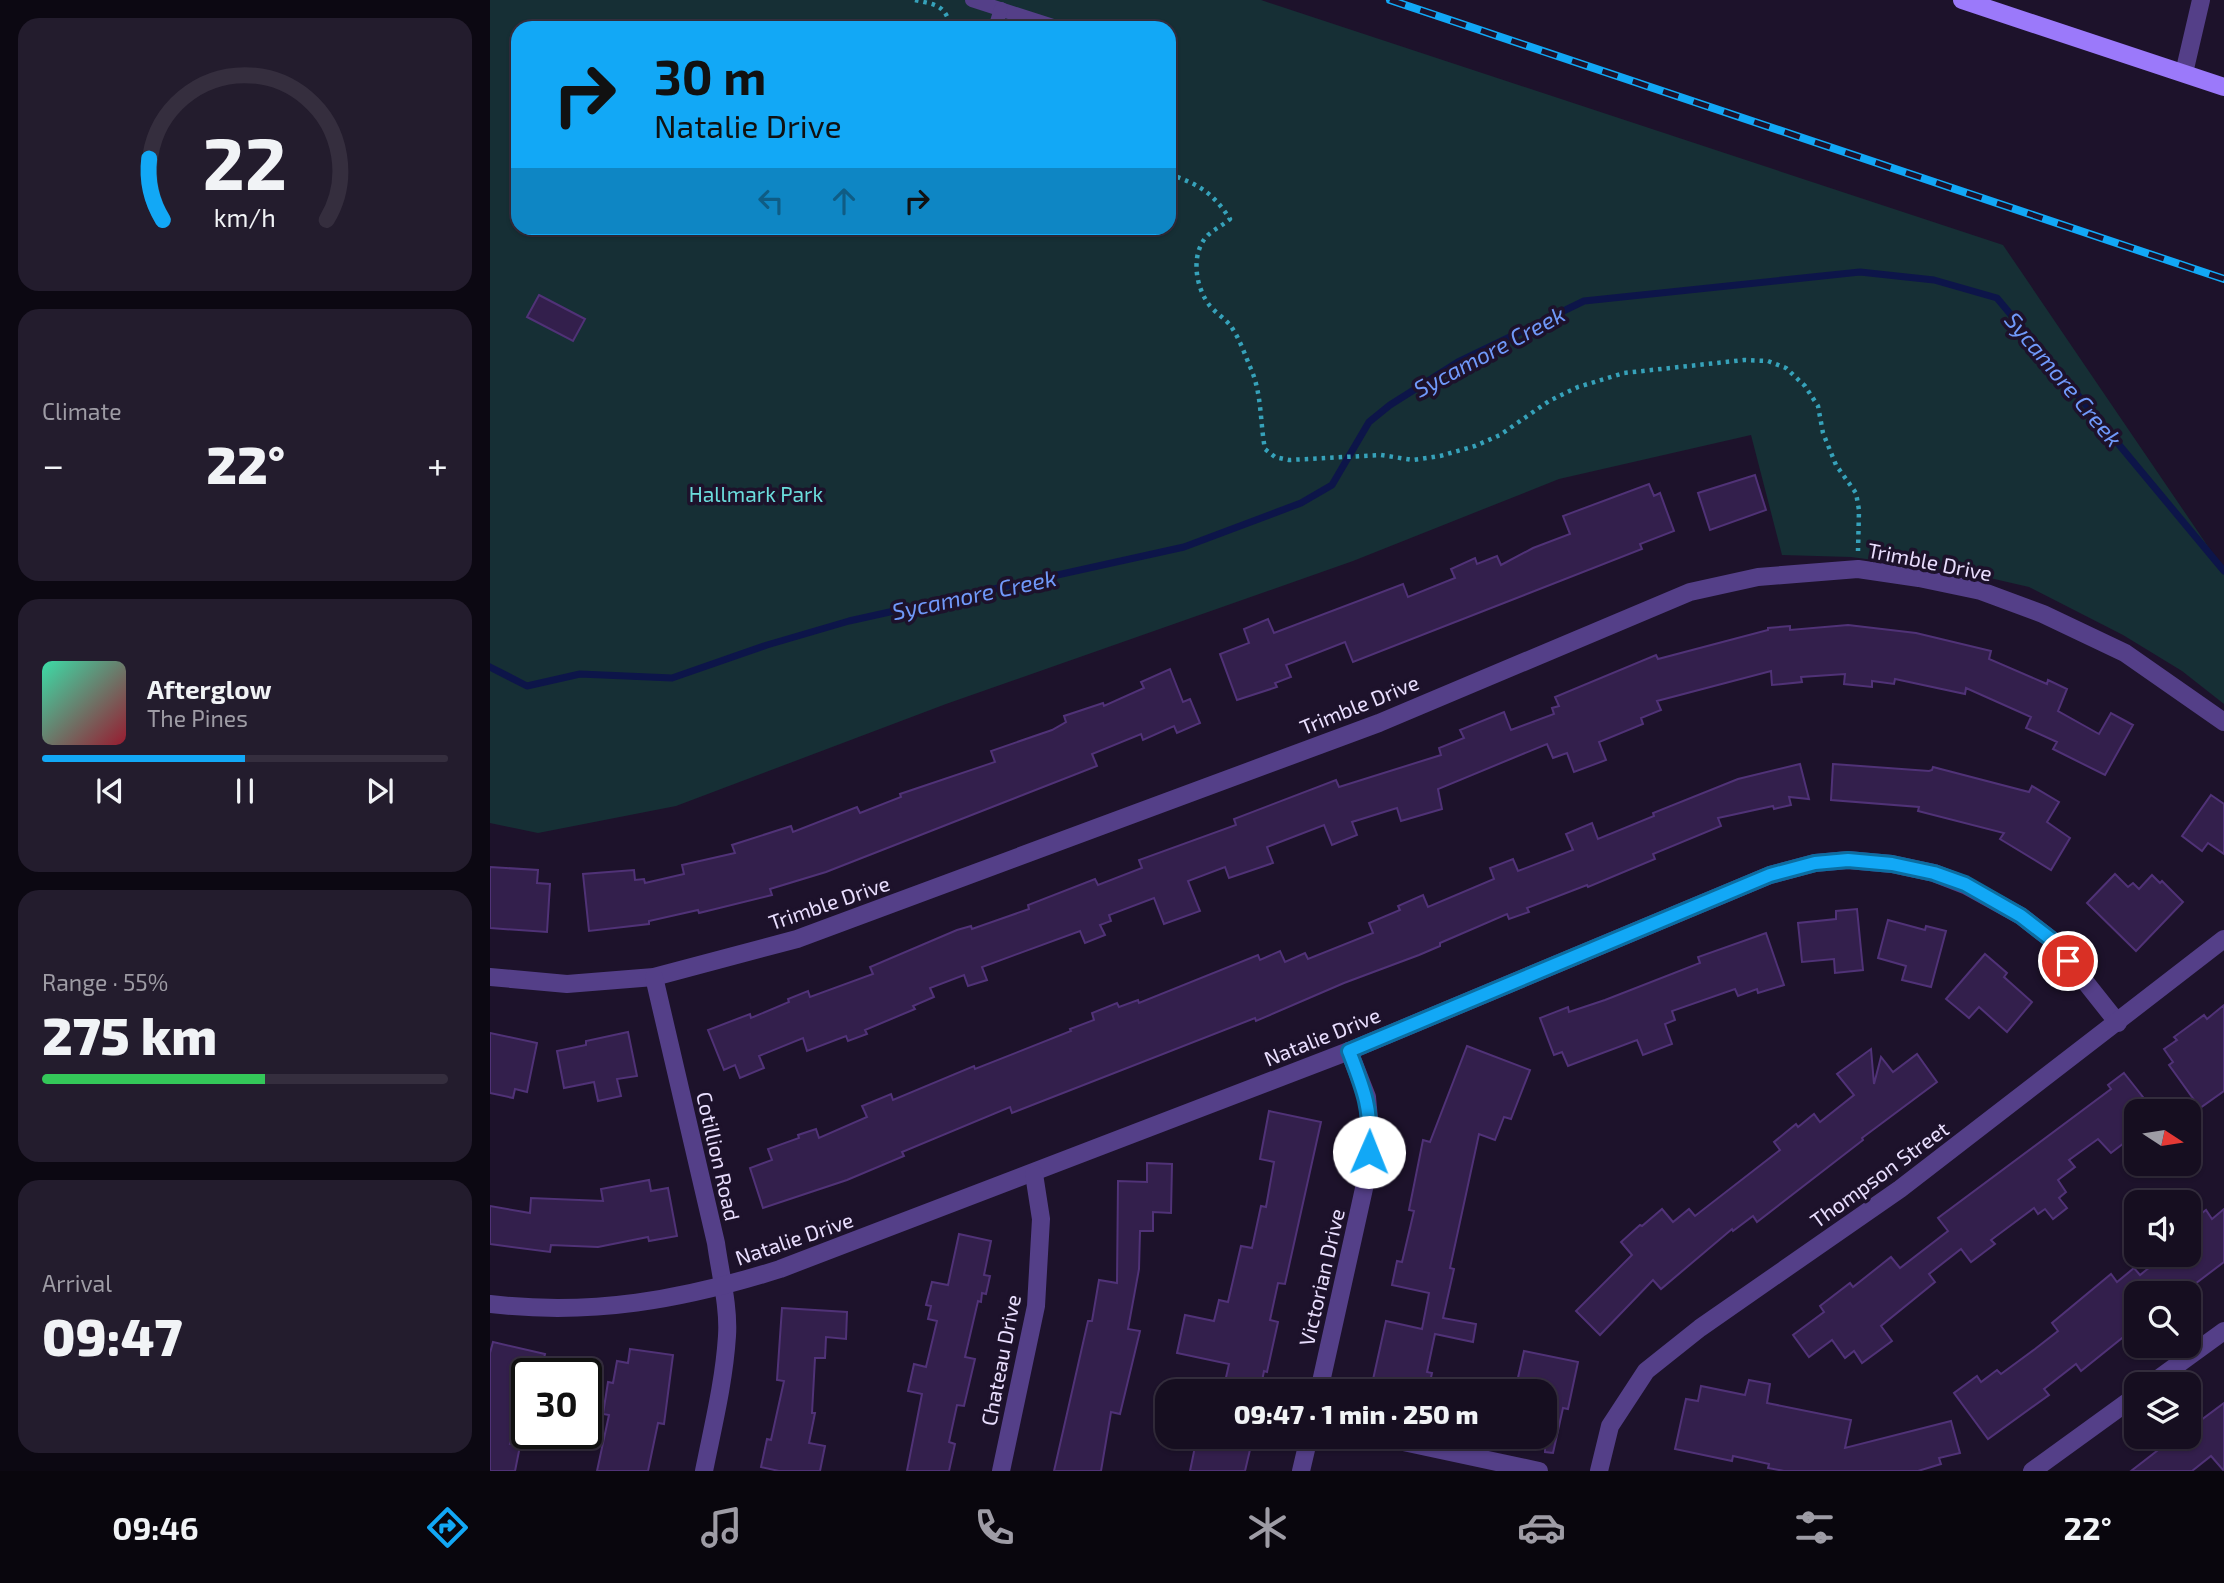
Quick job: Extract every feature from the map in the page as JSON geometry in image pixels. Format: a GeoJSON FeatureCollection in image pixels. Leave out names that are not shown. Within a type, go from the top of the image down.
{"type":"FeatureCollection","features":[{"type":"Feature","properties":{"kind":"street"},"geometry":{"type":"LineString","coordinates":[[1962,0],[2224,87]]}},
{"type":"Feature","properties":{"kind":"street"},"geometry":{"type":"LineString","coordinates":[[2184,74],[2201,0]]}},
{"type":"Feature","properties":{"kind":"street","name":"Trimble Drive"},"geometry":{"type":"LineString","coordinates":[[490,977],[567,984],[654,977],[797,939],[1379,723],[1690,592],[1758,577],[1858,569],[1981,591],[2043,614],[2126,653],[2224,722]]}},
{"type":"Feature","properties":{"kind":"street","name":"Natalie Drive"},"geometry":{"type":"LineString","coordinates":[[490,1304],[528,1308],[659,1301],[723,1287],[780,1269],[1034,1174],[1349,1051],[1770,875],[1815,863],[1848,860],[1892,864],[1934,873],[1965,884],[2021,916],[2052,940],[2118,1023]]}},
{"type":"Feature","properties":{"kind":"street","name":"Thompson Street"},"geometry":{"type":"LineString","coordinates":[[1599,1471],[1610,1426],[1646,1371],[1700,1328],[1900,1189],[2224,939]]}},
{"type":"Feature","properties":{"kind":"street","name":"Cotillion Road"},"geometry":{"type":"LineString","coordinates":[[654,977],[716,1244],[723,1287],[727,1333],[719,1398],[704,1471]]}},
{"type":"Feature","properties":{"kind":"street","name":"Victorian Drive"},"geometry":{"type":"LineString","coordinates":[[1322,1379],[1367,1175],[1370,1130],[1367,1097],[1349,1051]]}},
{"type":"Feature","properties":{"kind":"street","name":"Chateau Drive"},"geometry":{"type":"LineString","coordinates":[[1000,1471],[1036,1306],[1041,1219],[1034,1174]]}},
{"type":"Feature","properties":{"kind":"street"},"geometry":{"type":"LineString","coordinates":[[2168,1372],[2224,1331]]}},
{"type":"Feature","properties":{"kind":"street"},"geometry":{"type":"LineString","coordinates":[[2032,1471],[2124,1404]]}},
{"type":"Feature","properties":{"kind":"street"},"geometry":{"type":"LineString","coordinates":[[1301,1471],[1306,1449]]}},
{"type":"Feature","properties":{"kind":"street"},"geometry":{"type":"LineString","coordinates":[[1436,1449],[1539,1471]]}},
{"type":"Feature","properties":{"kind":"lane"},"geometry":{"type":"LineString","coordinates":[[972,0],[1038,21]]}},
{"type":"Feature","properties":{"kind":"lane"},"geometry":{"type":"LineString","coordinates":[[997,21],[1001,9]]}},
{"type":"Feature","properties":{"kind":"path"},"geometry":{"type":"LineString","coordinates":[[915,0],[937,5],[944,10],[948,21]]}},
{"type":"Feature","properties":{"kind":"path"},"geometry":{"type":"LineString","coordinates":[[1176,177],[1216,199],[1230,219],[1208,236],[1199,248],[1197,278],[1210,306],[1230,326],[1253,372],[1260,401],[1265,449],[1275,457],[1289,460],[1381,455],[1413,460],[1440,456],[1475,446],[1500,435],[1549,401],[1578,387],[1624,373],[1744,360],[1768,362],[1786,368],[1805,386],[1818,406],[1823,433],[1836,465],[1856,493],[1859,510],[1858,569]]}},
{"type":"Feature","properties":{"kind":"green space","name":"Hallmark Park"},"geometry":{"type":"Polygon","coordinates":[[[490,0],[1261,0],[2003,245],[2224,570],[2224,704],[2182,671],[2123,635],[2029,587],[1964,572],[1851,557],[1782,555],[1751,435],[1559,479],[1353,561],[946,704],[676,806],[538,833],[490,823],[490,0]]]}},
{"type":"Feature","properties":{"kind":"building"},"geometry":{"type":"Polygon","coordinates":[[[539,295],[585,319],[573,341],[527,317],[539,295]]]}},
{"type":"Feature","properties":{"kind":"building"},"geometry":{"type":"Polygon","coordinates":[[[1755,475],[1766,510],[1710,530],[1698,493],[1755,475]]]}},
{"type":"Feature","properties":{"kind":"building"},"geometry":{"type":"Polygon","coordinates":[[[1649,484],[1654,496],[1660,493],[1674,531],[1640,544],[1642,549],[1353,662],[1345,642],[1286,665],[1291,677],[1275,683],[1277,687],[1237,700],[1220,654],[1249,643],[1244,629],[1268,619],[1274,633],[1403,584],[1408,597],[1455,578],[1451,569],[1475,558],[1477,564],[1497,556],[1501,565],[1533,548],[1570,534],[1563,516],[1649,484]]]}},
{"type":"Feature","properties":{"kind":"building"},"geometry":{"type":"Polygon","coordinates":[[[1848,625],[1916,633],[1991,651],[1989,659],[2047,684],[2048,680],[2067,689],[2058,711],[2099,734],[2111,713],[2133,725],[2105,775],[2053,749],[2057,742],[2026,728],[2031,717],[1966,688],[1965,694],[1895,679],[1894,684],[1872,681],[1872,687],[1844,684],[1845,674],[1801,677],[1802,682],[1772,685],[1771,671],[1657,701],[1661,710],[1641,718],[1643,724],[1599,742],[1606,760],[1574,772],[1567,753],[1553,758],[1547,744],[1438,789],[1442,809],[1401,821],[1397,808],[1352,822],[1357,835],[1332,845],[1324,825],[1267,847],[1273,863],[1229,878],[1225,867],[1188,881],[1200,911],[1164,924],[1154,898],[1109,915],[1111,921],[1100,925],[1105,935],[1085,943],[1080,931],[982,967],[987,980],[968,986],[964,975],[930,988],[934,997],[913,1006],[915,1009],[865,1030],[867,1034],[848,1041],[846,1036],[807,1051],[803,1038],[759,1056],[764,1068],[740,1078],[735,1065],[724,1070],[708,1030],[750,1014],[751,1018],[808,991],[810,997],[873,974],[870,967],[957,930],[971,926],[972,929],[1029,909],[1028,905],[1095,879],[1098,885],[1142,868],[1139,860],[1236,825],[1234,819],[1336,780],[1339,787],[1441,755],[1439,748],[1464,738],[1460,730],[1504,712],[1511,730],[1554,714],[1552,708],[1559,706],[1555,697],[1656,655],[1658,659],[1768,628],[1790,626],[1790,630],[1848,625]]]}},
{"type":"Feature","properties":{"kind":"building"},"geometry":{"type":"Polygon","coordinates":[[[1170,669],[1183,702],[1190,699],[1200,723],[1177,733],[1174,726],[1143,740],[1141,734],[1092,754],[1097,766],[826,872],[770,889],[772,895],[699,913],[698,910],[649,921],[649,924],[589,931],[583,874],[634,870],[635,880],[644,879],[645,883],[684,874],[682,865],[735,853],[732,845],[791,826],[793,832],[857,807],[860,813],[901,797],[900,794],[995,762],[991,751],[1052,730],[1066,722],[1064,716],[1103,703],[1104,706],[1144,688],[1141,682],[1170,669]]]}},
{"type":"Feature","properties":{"kind":"building"},"geometry":{"type":"Polygon","coordinates":[[[1800,764],[1809,799],[1789,797],[1791,805],[1774,809],[1773,806],[1718,818],[1721,826],[1653,854],[1655,859],[1588,887],[1587,885],[1527,908],[1529,912],[1509,919],[1507,914],[1419,955],[1344,983],[1256,1021],[1255,1018],[1012,1113],[1010,1107],[902,1152],[904,1156],[847,1180],[763,1208],[750,1168],[772,1160],[768,1149],[816,1129],[819,1138],[867,1117],[862,1106],[891,1094],[893,1100],[974,1066],[975,1069],[1094,1020],[1092,1013],[1117,1003],[1119,1007],[1138,1000],[1139,1003],[1258,955],[1260,960],[1280,951],[1285,962],[1305,953],[1308,959],[1373,933],[1369,923],[1400,910],[1398,906],[1423,895],[1428,907],[1494,879],[1490,868],[1513,859],[1518,871],[1573,850],[1566,834],[1592,823],[1598,839],[1654,816],[1653,813],[1738,779],[1800,764]]]}},
{"type":"Feature","properties":{"kind":"building"},"geometry":{"type":"Polygon","coordinates":[[[1833,764],[1929,771],[1933,767],[2029,792],[2032,786],[2059,802],[2047,822],[2070,838],[2051,870],[2000,839],[2004,833],[1918,811],[1919,807],[1831,800],[1833,764]]]}},
{"type":"Feature","properties":{"kind":"building"},"geometry":{"type":"Polygon","coordinates":[[[2211,795],[2224,804],[2224,854],[2208,843],[2202,851],[2182,836],[2211,795]]]}},
{"type":"Feature","properties":{"kind":"building"},"geometry":{"type":"Polygon","coordinates":[[[490,867],[538,870],[537,883],[550,884],[547,932],[490,928],[490,867]]]}},
{"type":"Feature","properties":{"kind":"building"},"geometry":{"type":"Polygon","coordinates":[[[2115,874],[2128,887],[2133,883],[2139,889],[2152,875],[2183,902],[2136,951],[2087,903],[2115,874]]]}},
{"type":"Feature","properties":{"kind":"building"},"geometry":{"type":"Polygon","coordinates":[[[1857,909],[1863,970],[1835,973],[1834,959],[1802,962],[1798,923],[1836,919],[1836,911],[1857,909]]]}},
{"type":"Feature","properties":{"kind":"building"},"geometry":{"type":"Polygon","coordinates":[[[1888,920],[1925,930],[1926,926],[1946,931],[1931,987],[1902,980],[1906,966],[1878,958],[1888,920]]]}},
{"type":"Feature","properties":{"kind":"building"},"geometry":{"type":"Polygon","coordinates":[[[1766,933],[1784,985],[1758,993],[1757,989],[1738,996],[1735,989],[1672,1011],[1675,1020],[1665,1024],[1672,1044],[1643,1055],[1637,1040],[1568,1066],[1562,1052],[1554,1055],[1540,1018],[1568,1007],[1569,1012],[1605,1000],[1700,963],[1698,957],[1766,933]]]}},
{"type":"Feature","properties":{"kind":"building"},"geometry":{"type":"Polygon","coordinates":[[[1985,954],[2007,973],[2004,977],[2032,1002],[2007,1032],[1979,1007],[1969,1018],[1946,999],[1985,954]]]}},
{"type":"Feature","properties":{"kind":"building"},"geometry":{"type":"Polygon","coordinates":[[[2224,1005],[2224,1091],[2202,1107],[2202,1099],[2194,1099],[2169,1065],[2173,1062],[2164,1049],[2177,1040],[2174,1037],[2204,1015],[2207,1019],[2224,1005]]]}},
{"type":"Feature","properties":{"kind":"building"},"geometry":{"type":"Polygon","coordinates":[[[628,1032],[637,1076],[617,1079],[621,1096],[598,1101],[594,1082],[564,1088],[557,1051],[586,1045],[586,1041],[628,1032]]]}},
{"type":"Feature","properties":{"kind":"building"},"geometry":{"type":"Polygon","coordinates":[[[490,1033],[537,1043],[527,1092],[515,1089],[513,1098],[490,1093],[490,1033]]]}},
{"type":"Feature","properties":{"kind":"building"},"geometry":{"type":"Polygon","coordinates":[[[1467,1046],[1530,1070],[1511,1119],[1504,1117],[1495,1140],[1479,1134],[1450,1268],[1454,1269],[1443,1318],[1476,1324],[1473,1342],[1435,1334],[1427,1372],[1432,1373],[1431,1379],[1373,1379],[1386,1321],[1422,1329],[1429,1293],[1392,1285],[1397,1261],[1402,1262],[1414,1211],[1409,1210],[1423,1140],[1430,1142],[1467,1046]]]}},
{"type":"Feature","properties":{"kind":"building"},"geometry":{"type":"Polygon","coordinates":[[[1871,1049],[1874,1084],[1881,1057],[1893,1072],[1917,1054],[1937,1082],[1757,1222],[1753,1216],[1733,1231],[1732,1229],[1661,1289],[1653,1280],[1600,1335],[1576,1311],[1632,1255],[1621,1242],[1640,1225],[1662,1209],[1673,1222],[1689,1209],[1695,1216],[1780,1150],[1774,1142],[1796,1124],[1798,1127],[1814,1114],[1820,1122],[1854,1095],[1837,1074],[1871,1049]]]}},
{"type":"Feature","properties":{"kind":"building"},"geometry":{"type":"Polygon","coordinates":[[[2124,1073],[2145,1099],[2124,1099],[2124,1143],[2111,1153],[2098,1139],[2069,1160],[2075,1167],[2058,1180],[2066,1192],[2059,1198],[2067,1208],[2053,1219],[2045,1209],[2038,1214],[2034,1208],[1991,1240],[1995,1244],[1971,1262],[1961,1249],[1929,1274],[1935,1282],[1881,1326],[1892,1341],[1862,1363],[1854,1351],[1845,1358],[1832,1340],[1809,1357],[1793,1335],[1824,1312],[1820,1306],[1850,1283],[1853,1287],[1891,1257],[1900,1268],[1948,1231],[1938,1218],[2111,1089],[2108,1085],[2124,1073]]]}},
{"type":"Feature","properties":{"kind":"building"},"geometry":{"type":"Polygon","coordinates":[[[1269,1111],[1321,1122],[1285,1284],[1278,1283],[1270,1320],[1278,1322],[1267,1372],[1264,1371],[1262,1379],[1226,1379],[1229,1364],[1177,1353],[1185,1315],[1214,1321],[1219,1300],[1228,1302],[1241,1246],[1252,1248],[1261,1206],[1266,1207],[1274,1162],[1260,1159],[1269,1111]]]}},
{"type":"Feature","properties":{"kind":"building"},"geometry":{"type":"Polygon","coordinates":[[[1147,1163],[1172,1164],[1171,1213],[1153,1212],[1153,1231],[1140,1231],[1139,1269],[1128,1329],[1140,1331],[1120,1414],[1111,1412],[1101,1471],[1054,1471],[1088,1321],[1092,1321],[1099,1280],[1117,1283],[1118,1181],[1147,1182],[1147,1163]]]}},
{"type":"Feature","properties":{"kind":"building"},"geometry":{"type":"Polygon","coordinates":[[[649,1180],[651,1191],[668,1188],[677,1236],[649,1241],[648,1237],[598,1247],[551,1245],[550,1252],[490,1244],[490,1206],[530,1213],[531,1198],[603,1201],[601,1189],[649,1180]]]}},
{"type":"Feature","properties":{"kind":"building"},"geometry":{"type":"Polygon","coordinates":[[[2224,1209],[2224,1262],[2199,1281],[2124,1281],[2124,1336],[2081,1371],[2076,1364],[2044,1389],[2049,1395],[1988,1439],[1954,1393],[1977,1376],[1981,1382],[1997,1370],[2001,1374],[2035,1349],[2058,1331],[2052,1323],[2111,1274],[2117,1282],[2134,1268],[2140,1275],[2150,1267],[2201,1267],[2201,1214],[2206,1210],[2212,1219],[2224,1209]]]}},
{"type":"Feature","properties":{"kind":"building"},"geometry":{"type":"Polygon","coordinates":[[[959,1234],[991,1241],[984,1275],[990,1276],[986,1294],[982,1293],[981,1302],[978,1301],[965,1357],[975,1359],[964,1406],[957,1405],[949,1442],[955,1444],[949,1471],[907,1471],[922,1394],[908,1391],[914,1364],[926,1367],[937,1321],[928,1319],[931,1306],[926,1305],[932,1282],[948,1285],[959,1234]]]}},
{"type":"Feature","properties":{"kind":"building"},"geometry":{"type":"Polygon","coordinates":[[[782,1308],[847,1312],[846,1339],[826,1337],[825,1358],[815,1358],[812,1413],[815,1413],[809,1443],[825,1446],[820,1471],[779,1471],[761,1467],[767,1439],[771,1440],[784,1381],[777,1380],[782,1308]]]}},
{"type":"Feature","properties":{"kind":"building"},"geometry":{"type":"Polygon","coordinates":[[[493,1342],[545,1354],[544,1358],[511,1358],[510,1444],[511,1449],[519,1449],[515,1471],[490,1471],[490,1353],[493,1342]]]}},
{"type":"Feature","properties":{"kind":"building"},"geometry":{"type":"Polygon","coordinates":[[[630,1349],[673,1355],[664,1424],[658,1423],[648,1471],[597,1471],[609,1415],[603,1414],[608,1382],[613,1383],[617,1361],[628,1363],[630,1349]]]}},
{"type":"Feature","properties":{"kind":"building"},"geometry":{"type":"Polygon","coordinates":[[[1524,1351],[1578,1362],[1568,1409],[1563,1408],[1557,1435],[1557,1379],[1518,1379],[1524,1351]]]}},
{"type":"Feature","properties":{"kind":"building"},"geometry":{"type":"Polygon","coordinates":[[[1749,1380],[1770,1384],[1767,1403],[1851,1420],[1845,1448],[1951,1421],[1960,1453],[1939,1458],[1941,1464],[1918,1471],[1784,1471],[1768,1468],[1769,1464],[1733,1456],[1732,1461],[1675,1449],[1686,1399],[1698,1401],[1701,1386],[1745,1395],[1749,1380]]]}},
{"type":"Feature","properties":{"kind":"building"},"geometry":{"type":"Polygon","coordinates":[[[2224,1403],[2224,1471],[2211,1456],[2192,1471],[2131,1471],[2159,1449],[2201,1449],[2201,1420],[2224,1403]]]}},
{"type":"Feature","properties":{"kind":"building"},"geometry":{"type":"Polygon","coordinates":[[[1195,1449],[1250,1449],[1245,1471],[1190,1471],[1195,1449]]]}},
{"type":"Feature","properties":{"kind":"waterway","name":"Sycamore Creek"},"geometry":{"type":"LineString","coordinates":[[490,667],[527,686],[580,674],[672,678],[767,645],[849,621],[1184,547],[1301,503],[1332,485],[1369,422],[1390,405],[1458,362],[1584,301],[1860,272],[1934,280],[1997,298],[2224,571]]}},
{"type":"Feature","properties":{"kind":"railway"},"geometry":{"type":"LineString","coordinates":[[1390,0],[2224,279]]}},
{"type":"Feature","properties":{"kind":"route"},"geometry":{"type":"LineString","coordinates":[[1369,1152],[1367,1097],[1349,1051],[1770,875],[1815,863],[1848,860],[1892,864],[1934,873],[1965,884],[2021,916],[2052,940],[2068,961]]}}]}
